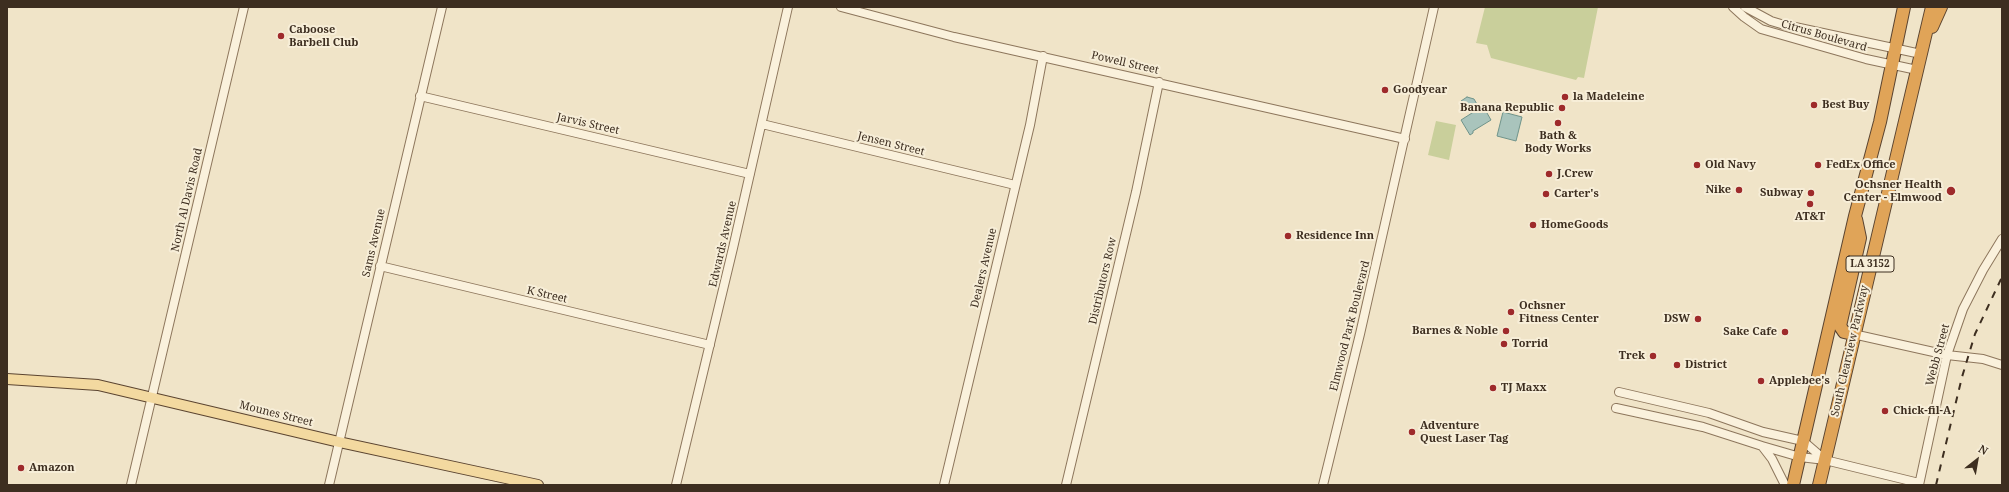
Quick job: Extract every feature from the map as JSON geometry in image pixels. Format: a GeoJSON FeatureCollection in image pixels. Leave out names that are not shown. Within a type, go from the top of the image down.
{"type":"FeatureCollection","features":[{"type":"Feature","properties":{"kind":"highway","name":"LA 3152"},"geometry":{"type":"LineString","coordinates":[[1793,485],[1855,216],[1880,122],[1904,7]]}},
{"type":"Feature","properties":{"kind":"highway","name":"South Clearview Parkway"},"geometry":{"type":"LineString","coordinates":[[1819,485],[1853,334],[1932,7]]}},
{"type":"Feature","properties":{"kind":"highway"},"geometry":{"type":"LineString","coordinates":[[1921,54],[1941,7]]}},
{"type":"Feature","properties":{"kind":"highway"},"geometry":{"type":"LineString","coordinates":[[1853,334],[1844,332],[1840,326],[1860,238],[1855,216]]}},
{"type":"Feature","properties":{"kind":"main road","name":"Mounes Street"},"geometry":{"type":"LineString","coordinates":[[7,379],[98,384],[339,442],[538,485]]}},
{"type":"Feature","properties":{"kind":"street","name":"North Al Davis Road"},"geometry":{"type":"LineString","coordinates":[[131,485],[244,7]]}},
{"type":"Feature","properties":{"kind":"street","name":"Sams Avenue"},"geometry":{"type":"LineString","coordinates":[[329,485],[442,7]]}},
{"type":"Feature","properties":{"kind":"street","name":"Edwards Avenue"},"geometry":{"type":"LineString","coordinates":[[676,485],[762,124],[788,7]]}},
{"type":"Feature","properties":{"kind":"street","name":"Powell Street"},"geometry":{"type":"LineString","coordinates":[[841,7],[954,37],[1160,82],[1405,139]]}},
{"type":"Feature","properties":{"kind":"street","name":"Elmwood Park Boulevard"},"geometry":{"type":"LineString","coordinates":[[1323,485],[1405,139],[1434,7]]}},
{"type":"Feature","properties":{"kind":"street","name":"Citrus Boulevard"},"geometry":{"type":"LineString","coordinates":[[1733,7],[1761,29],[1866,59],[1917,70]]}},
{"type":"Feature","properties":{"kind":"street","name":"Citrus Boulevard"},"geometry":{"type":"LineString","coordinates":[[1745,7],[1759,16],[1781,24],[1896,50],[1921,54]]}},
{"type":"Feature","properties":{"kind":"street","name":"Dealers Avenue"},"geometry":{"type":"LineString","coordinates":[[944,485],[1030,125],[1043,56]]}},
{"type":"Feature","properties":{"kind":"street","name":"Distributors Row"},"geometry":{"type":"LineString","coordinates":[[1066,485],[1136,192],[1160,82]]}},
{"type":"Feature","properties":{"kind":"street","name":"Jarvis Street"},"geometry":{"type":"LineString","coordinates":[[420,96],[750,174]]}},
{"type":"Feature","properties":{"kind":"street","name":"Jensen Street"},"geometry":{"type":"LineString","coordinates":[[762,124],[1015,185]]}},
{"type":"Feature","properties":{"kind":"street","name":"Webb Street"},"geometry":{"type":"LineString","coordinates":[[1919,484],[1948,356],[1963,309],[1983,270],[2002,239]]}},
{"type":"Feature","properties":{"kind":"street","name":"K Street"},"geometry":{"type":"LineString","coordinates":[[380,266],[710,344]]}},
{"type":"Feature","properties":{"kind":"street"},"geometry":{"type":"LineString","coordinates":[[1853,334],[1948,356],[1983,359],[2002,365]]}},
{"type":"Feature","properties":{"kind":"street"},"geometry":{"type":"LineString","coordinates":[[1619,392],[1709,413],[1763,432],[1803,441],[1825,460]]}},
{"type":"Feature","properties":{"kind":"street"},"geometry":{"type":"LineString","coordinates":[[1616,408],[1703,427],[1800,457],[1825,460],[1919,484]]}},
{"type":"Feature","properties":{"kind":"street"},"geometry":{"type":"LineString","coordinates":[[1762,446],[1772,459],[1785,485]]}},
{"type":"Feature","properties":{"kind":"green space"},"geometry":{"type":"Polygon","coordinates":[[[1485,7],[1598,7],[1584,78],[1578,77],[1576,80],[1491,58],[1487,45],[1476,43],[1485,7]]]}},
{"type":"Feature","properties":{"kind":"green space"},"geometry":{"type":"Polygon","coordinates":[[[1436,121],[1456,125],[1449,160],[1428,155],[1436,121]]]}},
{"type":"Feature","properties":{"kind":"water"},"geometry":{"type":"Polygon","coordinates":[[[1467,97],[1474,99],[1478,106],[1468,112],[1461,101],[1467,97]]]}},
{"type":"Feature","properties":{"kind":"water"},"geometry":{"type":"Polygon","coordinates":[[[1483,106],[1491,120],[1473,131],[1470,135],[1461,120],[1483,106]]]}},
{"type":"Feature","properties":{"kind":"water"},"geometry":{"type":"Polygon","coordinates":[[[1503,112],[1522,117],[1516,141],[1497,136],[1503,112]]]}},
{"type":"Feature","properties":{"kind":"railway"},"geometry":{"type":"LineString","coordinates":[[1936,485],[1962,377],[1975,334],[2002,277]]}},
{"type":"Feature","properties":{"kind":"place","name":"Caboose Barbell Club"},"geometry":{"type":"Point","coordinates":[281,36]}},
{"type":"Feature","properties":{"kind":"place","name":"Goodyear"},"geometry":{"type":"Point","coordinates":[1385,90]}},
{"type":"Feature","properties":{"kind":"place","name":"la Madeleine"},"geometry":{"type":"Point","coordinates":[1565,97]}},
{"type":"Feature","properties":{"kind":"place","name":"Best Buy"},"geometry":{"type":"Point","coordinates":[1814,105]}},
{"type":"Feature","properties":{"kind":"place","name":"Banana Republic"},"geometry":{"type":"Point","coordinates":[1562,108]}},
{"type":"Feature","properties":{"kind":"place","name":"Bath & Body Works"},"geometry":{"type":"Point","coordinates":[1558,123]}},
{"type":"Feature","properties":{"kind":"place","name":"Old Navy"},"geometry":{"type":"Point","coordinates":[1697,165]}},
{"type":"Feature","properties":{"kind":"place","name":"FedEx Office"},"geometry":{"type":"Point","coordinates":[1818,165]}},
{"type":"Feature","properties":{"kind":"place","name":"J.Crew"},"geometry":{"type":"Point","coordinates":[1549,174]}},
{"type":"Feature","properties":{"kind":"place","name":"Nike"},"geometry":{"type":"Point","coordinates":[1739,190]}},
{"type":"Feature","properties":{"kind":"place","name":"Ochsner Health Center - Elmwood"},"geometry":{"type":"Point","coordinates":[1951,191]}},
{"type":"Feature","properties":{"kind":"place","name":"Subway"},"geometry":{"type":"Point","coordinates":[1811,193]}},
{"type":"Feature","properties":{"kind":"place","name":"Carter's"},"geometry":{"type":"Point","coordinates":[1546,194]}},
{"type":"Feature","properties":{"kind":"place","name":"AT&T"},"geometry":{"type":"Point","coordinates":[1810,204]}},
{"type":"Feature","properties":{"kind":"place","name":"HomeGoods"},"geometry":{"type":"Point","coordinates":[1533,225]}},
{"type":"Feature","properties":{"kind":"place","name":"Residence Inn"},"geometry":{"type":"Point","coordinates":[1288,236]}},
{"type":"Feature","properties":{"kind":"place","name":"Ochsner Fitness Center"},"geometry":{"type":"Point","coordinates":[1511,312]}},
{"type":"Feature","properties":{"kind":"place","name":"DSW"},"geometry":{"type":"Point","coordinates":[1698,319]}},
{"type":"Feature","properties":{"kind":"place","name":"Barnes & Noble"},"geometry":{"type":"Point","coordinates":[1506,331]}},
{"type":"Feature","properties":{"kind":"place","name":"Sake Cafe"},"geometry":{"type":"Point","coordinates":[1785,332]}},
{"type":"Feature","properties":{"kind":"place","name":"Torrid"},"geometry":{"type":"Point","coordinates":[1504,344]}},
{"type":"Feature","properties":{"kind":"place","name":"Trek"},"geometry":{"type":"Point","coordinates":[1653,356]}},
{"type":"Feature","properties":{"kind":"place","name":"District"},"geometry":{"type":"Point","coordinates":[1677,365]}},
{"type":"Feature","properties":{"kind":"place","name":"Applebee's"},"geometry":{"type":"Point","coordinates":[1761,381]}},
{"type":"Feature","properties":{"kind":"place","name":"TJ Maxx"},"geometry":{"type":"Point","coordinates":[1493,388]}},
{"type":"Feature","properties":{"kind":"place","name":"Chick-fil-A"},"geometry":{"type":"Point","coordinates":[1885,411]}},
{"type":"Feature","properties":{"kind":"place","name":"Adventure Quest Laser Tag"},"geometry":{"type":"Point","coordinates":[1412,432]}},
{"type":"Feature","properties":{"kind":"place","name":"Amazon"},"geometry":{"type":"Point","coordinates":[21,468]}}]}
